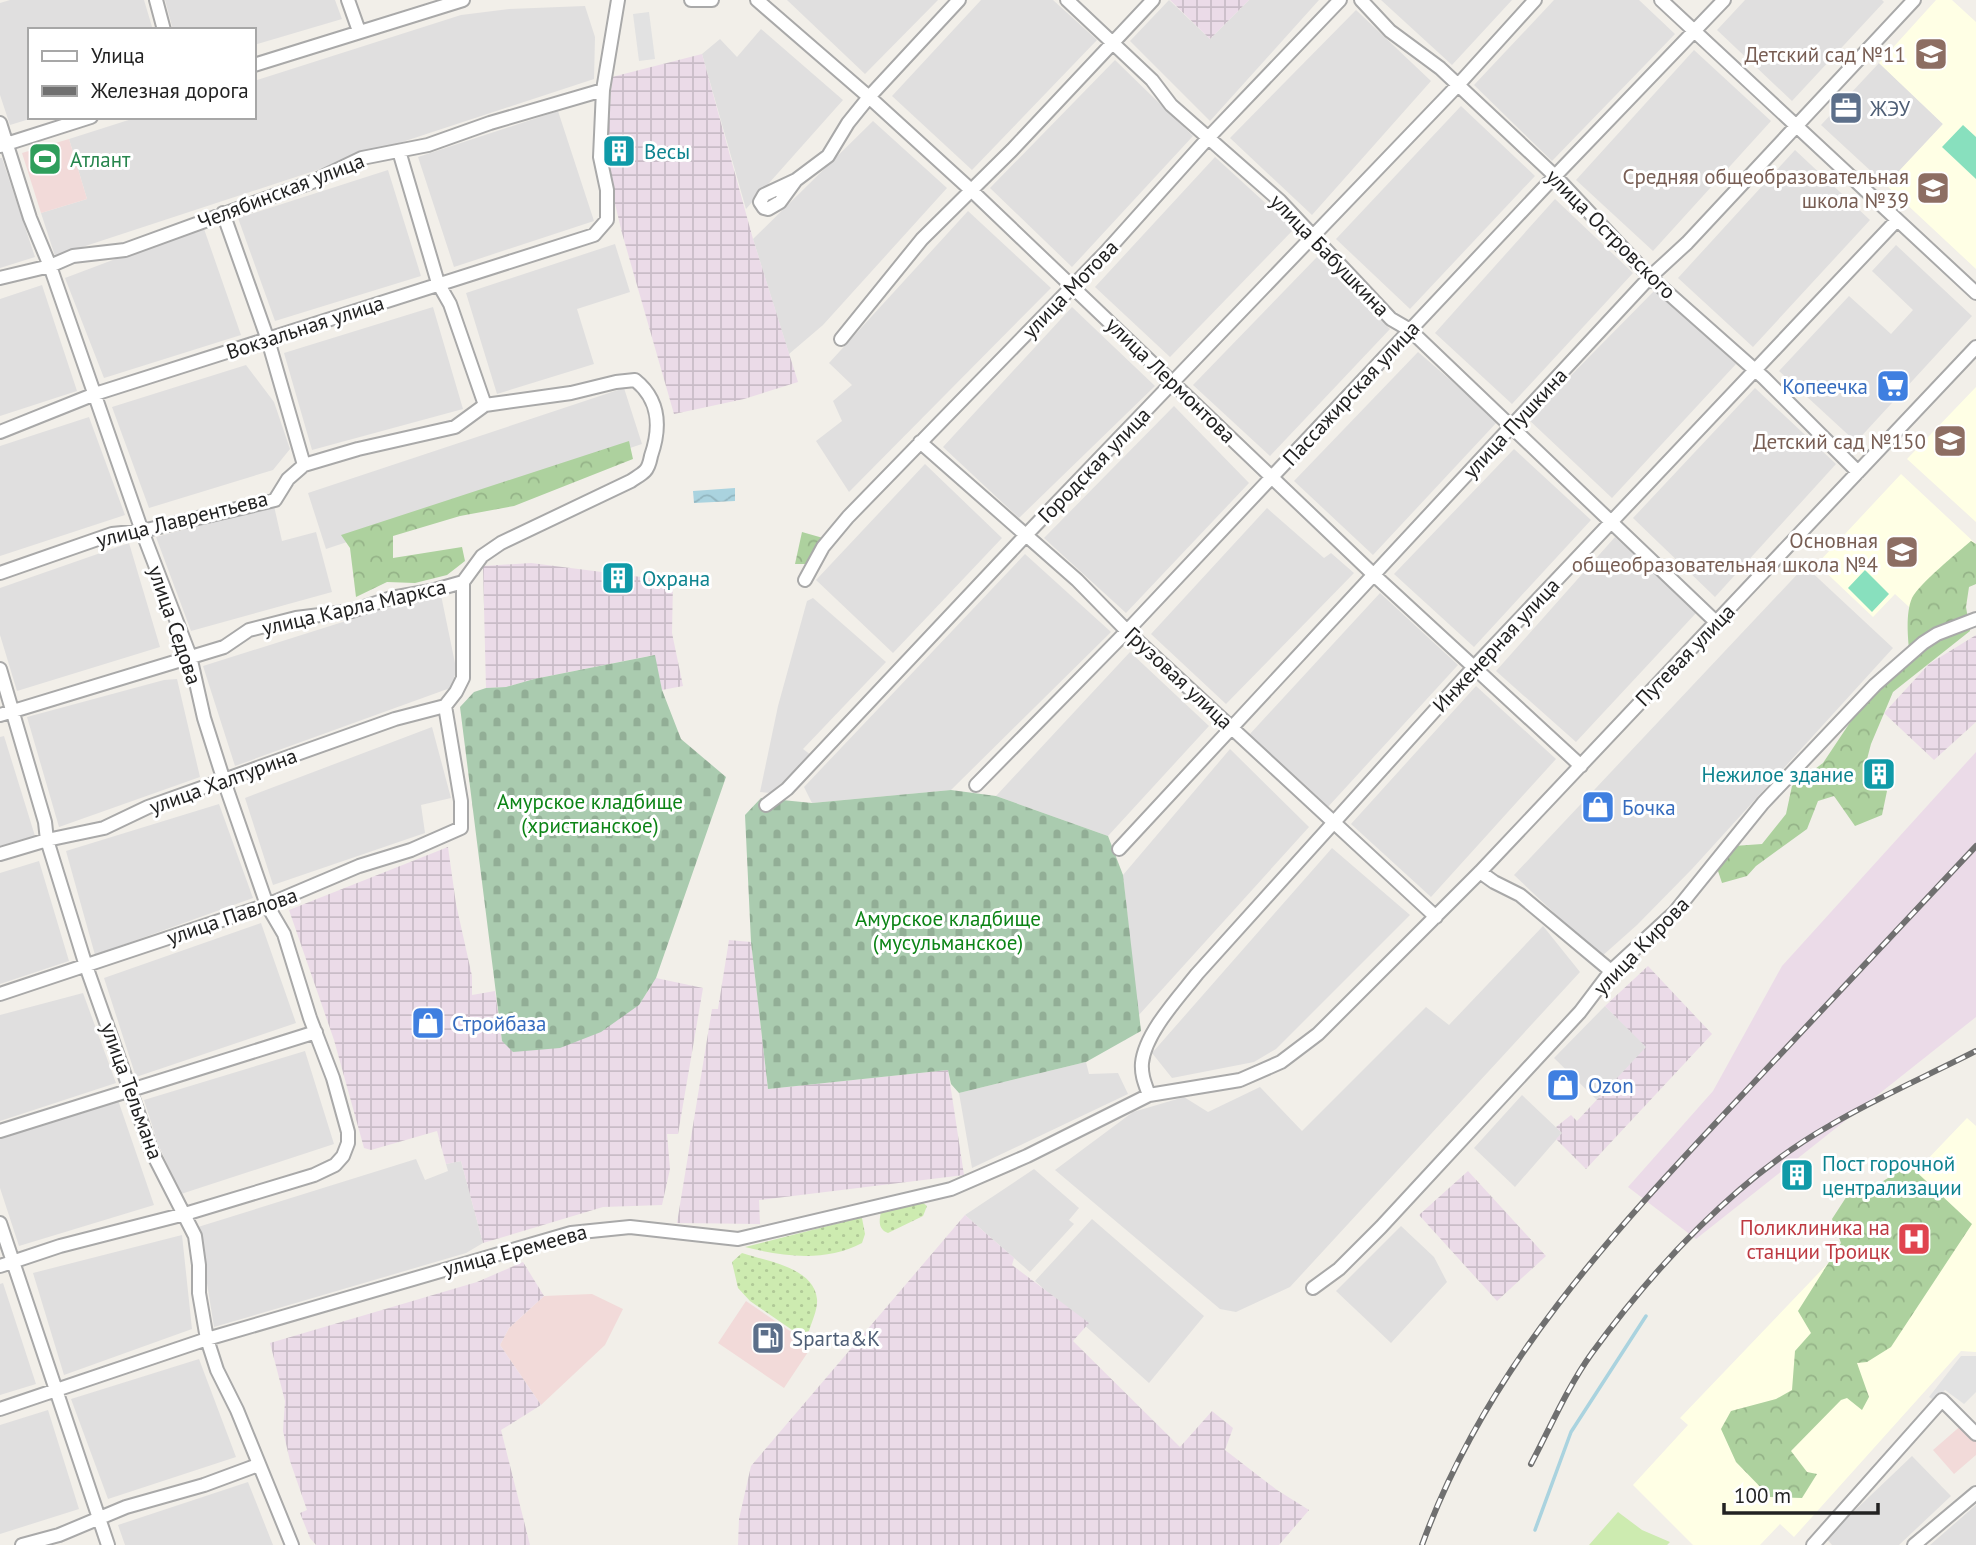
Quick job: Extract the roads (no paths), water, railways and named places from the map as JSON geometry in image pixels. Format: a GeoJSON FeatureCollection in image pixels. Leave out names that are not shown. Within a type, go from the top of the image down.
{"type":"FeatureCollection","features":[{"type":"Feature","properties":{"kind":"street"},"geometry":{"type":"LineString","coordinates":[[156,0],[163,28]]}},
{"type":"Feature","properties":{"kind":"street"},"geometry":{"type":"LineString","coordinates":[[348,0],[359,32]]}},
{"type":"Feature","properties":{"kind":"street"},"geometry":{"type":"LineString","coordinates":[[256,64],[463,0]]}},
{"type":"Feature","properties":{"kind":"street"},"geometry":{"type":"LineString","coordinates":[[603,90],[618,0]]}},
{"type":"Feature","properties":{"kind":"street"},"geometry":{"type":"LineString","coordinates":[[691,0],[712,0]]}},
{"type":"Feature","properties":{"kind":"street","name":"улица Лермонтова"},"geometry":{"type":"LineString","coordinates":[[757,0],[971,190],[1374,575],[1581,766]]}},
{"type":"Feature","properties":{"kind":"street"},"geometry":{"type":"LineString","coordinates":[[796,180],[828,156],[848,123],[869,97],[959,0]]}},
{"type":"Feature","properties":{"kind":"street","name":"улица Бабушкина"},"geometry":{"type":"LineString","coordinates":[[1067,0],[1152,80],[1171,105],[1280,201],[1391,319],[1410,330],[1513,426],[1717,623]]}},
{"type":"Feature","properties":{"kind":"street"},"geometry":{"type":"LineString","coordinates":[[841,339],[922,239],[1115,43],[1153,0]]}},
{"type":"Feature","properties":{"kind":"street","name":"улица Мотова"},"geometry":{"type":"LineString","coordinates":[[804,580],[812,563],[839,527],[1105,253],[1209,137],[1340,0]]}},
{"type":"Feature","properties":{"kind":"street","name":"улица Островского"},"geometry":{"type":"LineString","coordinates":[[1361,0],[1390,31],[1440,68],[1555,176],[1650,277],[1755,372],[1858,472]]}},
{"type":"Feature","properties":{"kind":"street","name":"Городская улица"},"geometry":{"type":"LineString","coordinates":[[766,805],[796,779],[1458,85],[1535,0]]}},
{"type":"Feature","properties":{"kind":"street"},"geometry":{"type":"LineString","coordinates":[[1661,0],[1976,293]]}},
{"type":"Feature","properties":{"kind":"street","name":"Пассажирская улица"},"geometry":{"type":"LineString","coordinates":[[976,785],[1127,631],[1724,0]]}},
{"type":"Feature","properties":{"kind":"street","name":"улица Пушкина"},"geometry":{"type":"LineString","coordinates":[[1119,849],[1650,277],[1686,243],[1914,0]]}},
{"type":"Feature","properties":{"kind":"street","name":"Челябинская улица"},"geometry":{"type":"LineString","coordinates":[[0,278],[50,266],[73,256],[125,250],[312,182],[362,158],[428,145],[490,123],[603,90]]}},
{"type":"Feature","properties":{"kind":"street","name":"Вокзальная улица"},"geometry":{"type":"LineString","coordinates":[[0,432],[95,394],[594,235],[607,220],[607,190],[600,162],[603,90]]}},
{"type":"Feature","properties":{"kind":"street"},"geometry":{"type":"LineString","coordinates":[[4,145],[85,119]]}},
{"type":"Feature","properties":{"kind":"street","name":"улица Седова"},"geometry":{"type":"LineString","coordinates":[[0,123],[4,145],[30,218],[50,266],[142,531],[190,656],[204,718],[223,780],[267,905],[284,934],[333,1077],[348,1132],[348,1143],[343,1156],[335,1165],[314,1175],[185,1214]]}},
{"type":"Feature","properties":{"kind":"street"},"geometry":{"type":"LineString","coordinates":[[223,213],[268,340],[303,465],[358,449],[455,427],[485,405],[450,304],[438,284],[399,151]]}},
{"type":"Feature","properties":{"kind":"street","name":"Инженерная улица"},"geometry":{"type":"LineString","coordinates":[[1149,1095],[1143,1078],[1144,1052],[1169,1009],[1197,974],[1475,667],[1897,220]]}},
{"type":"Feature","properties":{"kind":"street","name":"Путевая улица"},"geometry":{"type":"LineString","coordinates":[[1149,1095],[1240,1080],[1281,1062],[1318,1034],[1480,872],[1976,347]]}},
{"type":"Feature","properties":{"kind":"street","name":"улица Карла Маркса"},"geometry":{"type":"LineString","coordinates":[[6,713],[225,646],[249,630],[296,618],[352,611],[391,598],[430,592],[463,582],[482,556],[501,543],[631,481],[647,470],[656,443],[658,422],[650,394],[635,380],[571,393],[485,405]]}},
{"type":"Feature","properties":{"kind":"street","name":"Грузовая улица"},"geometry":{"type":"LineString","coordinates":[[920,442],[1077,580],[1127,631],[1436,916]]}},
{"type":"Feature","properties":{"kind":"street","name":"улица Лаврентьева"},"geometry":{"type":"LineString","coordinates":[[0,573],[112,534],[142,531],[275,499],[288,479],[303,465]]}},
{"type":"Feature","properties":{"kind":"street"},"geometry":{"type":"LineString","coordinates":[[445,706],[463,678],[463,582]]}},
{"type":"Feature","properties":{"kind":"street","name":"улица Кирова"},"geometry":{"type":"LineString","coordinates":[[1313,1288],[1339,1269],[1395,1212],[1580,1012],[1611,971],[1674,913],[1763,803],[1892,668],[1937,634],[1976,619]]}},
{"type":"Feature","properties":{"kind":"street","name":"улица Тельмана"},"geometry":{"type":"LineString","coordinates":[[0,669],[6,713],[45,822],[47,839],[86,966],[152,1152],[195,1236],[199,1293],[207,1339],[217,1370],[237,1410],[292,1545]]}},
{"type":"Feature","properties":{"kind":"street","name":"улица Халтурина"},"geometry":{"type":"LineString","coordinates":[[0,854],[47,839],[104,828],[148,807],[223,780],[395,719],[445,706]]}},
{"type":"Feature","properties":{"kind":"street","name":"улица Павлова"},"geometry":{"type":"LineString","coordinates":[[0,994],[267,905],[359,866],[411,850],[461,828],[461,801],[445,706]]}},
{"type":"Feature","properties":{"kind":"street"},"geometry":{"type":"LineString","coordinates":[[1480,872],[1520,895],[1611,971]]}},
{"type":"Feature","properties":{"kind":"street"},"geometry":{"type":"LineString","coordinates":[[0,1131],[316,1032]]}},
{"type":"Feature","properties":{"kind":"street","name":"улица Еремеева"},"geometry":{"type":"LineString","coordinates":[[0,1409],[207,1339],[580,1231],[630,1227],[737,1239],[951,1189],[1027,1156],[1149,1095]]}},
{"type":"Feature","properties":{"kind":"street"},"geometry":{"type":"LineString","coordinates":[[6,1264],[60,1246],[185,1214]]}},
{"type":"Feature","properties":{"kind":"street"},"geometry":{"type":"LineString","coordinates":[[0,1223],[6,1264],[55,1391],[108,1545]]}},
{"type":"Feature","properties":{"kind":"street"},"geometry":{"type":"LineString","coordinates":[[1813,1545],[1942,1400],[1976,1434]]}},
{"type":"Feature","properties":{"kind":"street"},"geometry":{"type":"LineString","coordinates":[[22,1545],[59,1535],[126,1507],[204,1485],[258,1465]]}},
{"type":"Feature","properties":{"kind":"street"},"geometry":{"type":"LineString","coordinates":[[1914,1545],[1976,1493]]}},
{"type":"Feature","properties":{"kind":"water"},"geometry":{"type":"Polygon","coordinates":[[[735,488],[735,501],[694,503],[693,491],[735,488]]]}},
{"type":"Feature","properties":{"kind":"waterway"},"geometry":{"type":"LineString","coordinates":[[1535,1530],[1571,1432],[1646,1316]]}},
{"type":"Feature","properties":{"kind":"railway"},"geometry":{"type":"LineString","coordinates":[[1422,1545],[1449,1479],[1482,1418],[1519,1359],[1560,1302],[1649,1195],[1976,846]]}},
{"type":"Feature","properties":{"kind":"railway"},"geometry":{"type":"LineString","coordinates":[[1531,1464],[1567,1393],[1592,1353],[1642,1289],[1699,1227],[1730,1198],[1762,1171],[1829,1126],[1976,1051]]}},
{"type":"Feature","properties":{"kind":"place","name":"Детский сад №11"},"geometry":{"type":"Point","coordinates":[1931,54]}},
{"type":"Feature","properties":{"kind":"place","name":"ЖЭУ"},"geometry":{"type":"Point","coordinates":[1846,108]}},
{"type":"Feature","properties":{"kind":"place","name":"Весы"},"geometry":{"type":"Point","coordinates":[619,151]}},
{"type":"Feature","properties":{"kind":"place","name":"Атлант"},"geometry":{"type":"Point","coordinates":[45,159]}},
{"type":"Feature","properties":{"kind":"place","name":"Средняя общеобразовательная школа №39"},"geometry":{"type":"Point","coordinates":[1933,188]}},
{"type":"Feature","properties":{"kind":"place","name":"Копеечка"},"geometry":{"type":"Point","coordinates":[1893,386]}},
{"type":"Feature","properties":{"kind":"place","name":"Детский сад №150"},"geometry":{"type":"Point","coordinates":[1950,441]}},
{"type":"Feature","properties":{"kind":"place","name":"Основная общеобразовательная школа №4"},"geometry":{"type":"Point","coordinates":[1902,552]}},
{"type":"Feature","properties":{"kind":"place","name":"Охрана"},"geometry":{"type":"Point","coordinates":[618,578]}},
{"type":"Feature","properties":{"kind":"place","name":"Нежилое здание"},"geometry":{"type":"Point","coordinates":[1879,774]}},
{"type":"Feature","properties":{"kind":"place","name":"Бочка"},"geometry":{"type":"Point","coordinates":[1598,807]}},
{"type":"Feature","properties":{"kind":"place","name":"Стройбаза"},"geometry":{"type":"Point","coordinates":[428,1023]}},
{"type":"Feature","properties":{"kind":"place","name":"Ozon"},"geometry":{"type":"Point","coordinates":[1563,1085]}},
{"type":"Feature","properties":{"kind":"place","name":"Пост горочной централизации"},"geometry":{"type":"Point","coordinates":[1797,1175]}},
{"type":"Feature","properties":{"kind":"place","name":"Поликлиника на станции Троицк"},"geometry":{"type":"Point","coordinates":[1914,1239]}},
{"type":"Feature","properties":{"kind":"place","name":"Sparta&K"},"geometry":{"type":"Point","coordinates":[768,1338]}},
{"type":"Feature","properties":{"kind":"park label","name":"Амурское кладбище (христианское)"},"geometry":{"type":"Point","coordinates":[590,813]}},
{"type":"Feature","properties":{"kind":"park label","name":"Амурское кладбище (мусульманское)"},"geometry":{"type":"Point","coordinates":[948,930]}}]}
